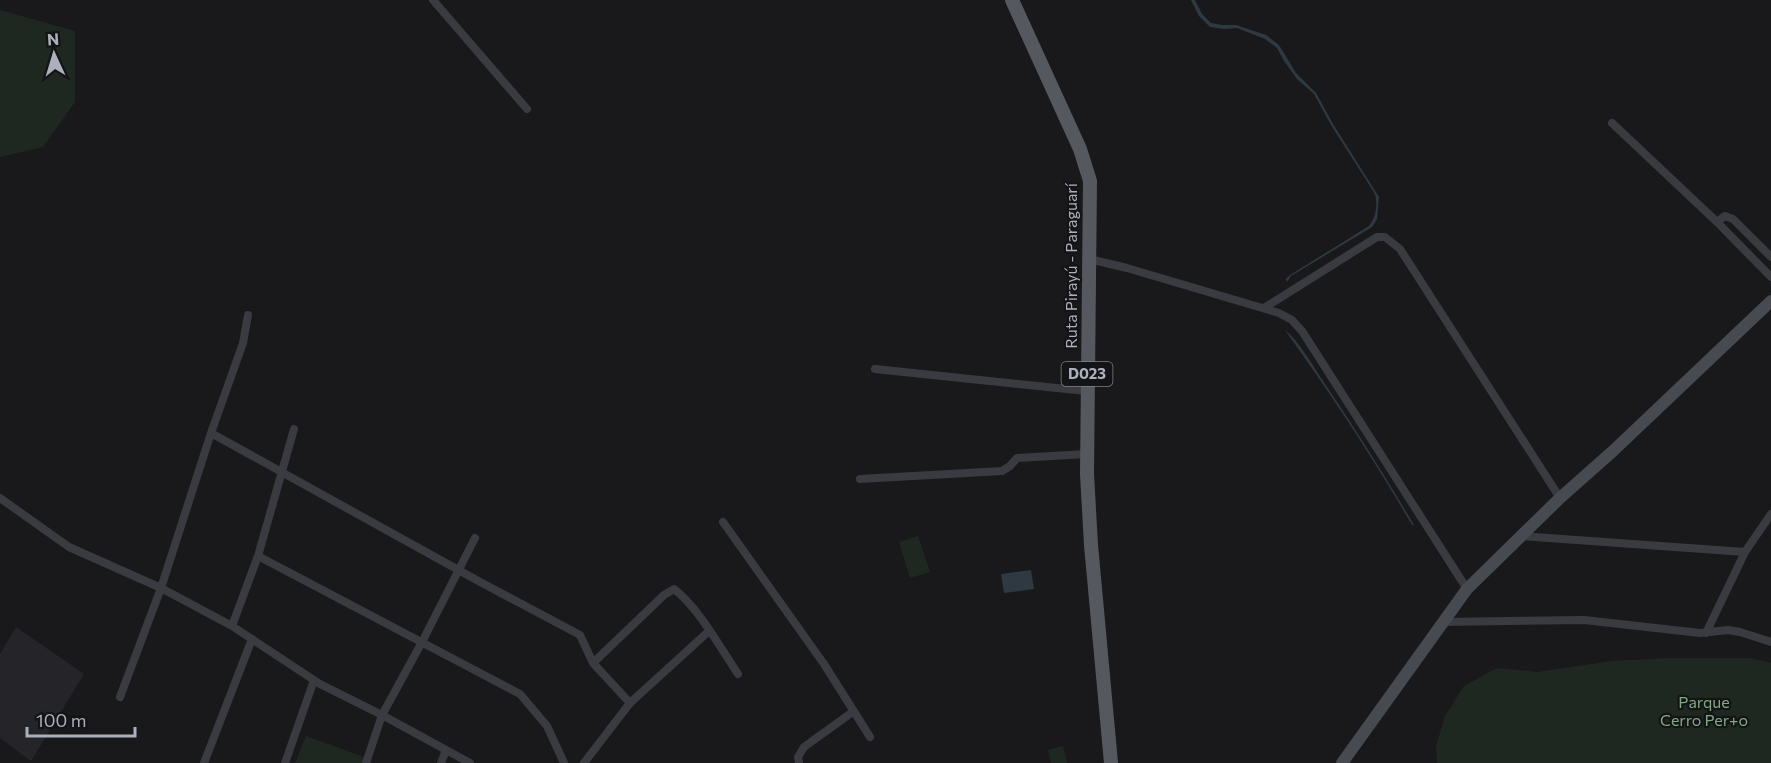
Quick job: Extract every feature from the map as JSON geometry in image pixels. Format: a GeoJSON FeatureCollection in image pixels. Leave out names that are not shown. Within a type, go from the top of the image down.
{"type":"FeatureCollection","features":[{"type":"Feature","properties":{"kind":"main road","name":"Ruta Pirayú - Paraguarí"},"geometry":{"type":"LineString","coordinates":[[1012,0],[1080,149],[1090,180],[1087,454],[1091,545],[1112,763]]}},
{"type":"Feature","properties":{"kind":"main road"},"geometry":{"type":"LineString","coordinates":[[1342,763],[1467,589],[1560,498],[1622,443],[1771,302]]}},
{"type":"Feature","properties":{"kind":"street"},"geometry":{"type":"LineString","coordinates":[[433,0],[527,109]]}},
{"type":"Feature","properties":{"kind":"street"},"geometry":{"type":"LineString","coordinates":[[1612,123],[1717,222],[1771,277]]}},
{"type":"Feature","properties":{"kind":"street"},"geometry":{"type":"LineString","coordinates":[[1717,222],[1725,216],[1733,219],[1771,257]]}},
{"type":"Feature","properties":{"kind":"street"},"geometry":{"type":"LineString","coordinates":[[1264,308],[1377,237],[1385,237],[1400,249],[1560,498]]}},
{"type":"Feature","properties":{"kind":"street"},"geometry":{"type":"LineString","coordinates":[[1089,259],[1264,308],[1292,320],[1302,331],[1467,589]]}},
{"type":"Feature","properties":{"kind":"street"},"geometry":{"type":"LineString","coordinates":[[120,697],[161,588],[211,433],[243,344],[248,315]]}},
{"type":"Feature","properties":{"kind":"street"},"geometry":{"type":"LineString","coordinates":[[875,369],[1086,391]]}},
{"type":"Feature","properties":{"kind":"street"},"geometry":{"type":"LineString","coordinates":[[232,626],[258,556],[294,429]]}},
{"type":"Feature","properties":{"kind":"street"},"geometry":{"type":"LineString","coordinates":[[211,433],[580,635],[593,663],[630,704]]}},
{"type":"Feature","properties":{"kind":"street"},"geometry":{"type":"LineString","coordinates":[[860,479],[1002,471],[1017,458],[1087,454]]}},
{"type":"Feature","properties":{"kind":"street"},"geometry":{"type":"LineString","coordinates":[[0,498],[69,547],[161,588],[232,626],[314,680],[470,763]]}},
{"type":"Feature","properties":{"kind":"street"},"geometry":{"type":"LineString","coordinates":[[1706,633],[1745,552],[1771,514]]}},
{"type":"Feature","properties":{"kind":"street"},"geometry":{"type":"LineString","coordinates":[[723,522],[824,664],[870,737]]}},
{"type":"Feature","properties":{"kind":"street"},"geometry":{"type":"LineString","coordinates":[[1521,536],[1745,552]]}},
{"type":"Feature","properties":{"kind":"street"},"geometry":{"type":"LineString","coordinates":[[366,763],[382,715],[475,538]]}},
{"type":"Feature","properties":{"kind":"street"},"geometry":{"type":"LineString","coordinates":[[258,556],[520,693],[547,726],[564,763]]}},
{"type":"Feature","properties":{"kind":"street"},"geometry":{"type":"LineString","coordinates":[[593,663],[664,595],[674,589],[682,595],[738,674]]}},
{"type":"Feature","properties":{"kind":"street"},"geometry":{"type":"LineString","coordinates":[[1443,622],[1584,620],[1706,633],[1728,630],[1771,642]]}},
{"type":"Feature","properties":{"kind":"street"},"geometry":{"type":"LineString","coordinates":[[584,763],[630,704],[709,631]]}},
{"type":"Feature","properties":{"kind":"street"},"geometry":{"type":"LineString","coordinates":[[204,763],[252,639]]}},
{"type":"Feature","properties":{"kind":"street"},"geometry":{"type":"LineString","coordinates":[[285,763],[314,680]]}},
{"type":"Feature","properties":{"kind":"street"},"geometry":{"type":"LineString","coordinates":[[799,763],[798,757],[804,747],[854,711]]}},
{"type":"Feature","properties":{"kind":"street"},"geometry":{"type":"LineString","coordinates":[[441,763],[446,750]]}},
{"type":"Feature","properties":{"kind":"shaded area"},"geometry":{"type":"Polygon","coordinates":[[[1191,0],[1195,0],[1202,14],[1211,23],[1236,25],[1266,35],[1279,45],[1296,73],[1316,93],[1379,197],[1377,219],[1372,227],[1291,276],[1287,282],[1286,279],[1290,275],[1369,226],[1376,211],[1375,194],[1314,94],[1297,79],[1277,48],[1265,39],[1237,28],[1210,27],[1199,16],[1191,0]]]}},
{"type":"Feature","properties":{"kind":"shaded area"},"geometry":{"type":"Polygon","coordinates":[[[1285,330],[1310,361],[1370,452],[1414,525],[1335,402],[1285,330]]]}},
{"type":"Feature","properties":{"kind":"shaded area"},"geometry":{"type":"Polygon","coordinates":[[[1031,570],[1034,589],[1004,593],[1001,574],[1031,570]]]}},
{"type":"Feature","properties":{"kind":"shaded area"},"geometry":{"type":"Polygon","coordinates":[[[16,627],[84,674],[31,761],[0,738],[0,654],[16,627]]]}},
{"type":"Feature","properties":{"kind":"green space"},"geometry":{"type":"Polygon","coordinates":[[[0,10],[75,31],[75,102],[43,147],[0,157],[0,10]]]}},
{"type":"Feature","properties":{"kind":"green space"},"geometry":{"type":"Polygon","coordinates":[[[918,536],[930,572],[910,578],[899,542],[918,536]]]}},
{"type":"Feature","properties":{"kind":"green space","name":"Parque Cerro Per+o"},"geometry":{"type":"Polygon","coordinates":[[[1750,658],[1771,663],[1771,763],[1437,763],[1436,746],[1445,716],[1464,686],[1497,668],[1537,672],[1612,661],[1750,658]]]}},
{"type":"Feature","properties":{"kind":"green space"},"geometry":{"type":"Polygon","coordinates":[[[306,736],[364,757],[362,763],[295,763],[306,736]]]}},
{"type":"Feature","properties":{"kind":"green space"},"geometry":{"type":"Polygon","coordinates":[[[1063,746],[1067,763],[1051,763],[1048,750],[1063,746]]]}}]}
